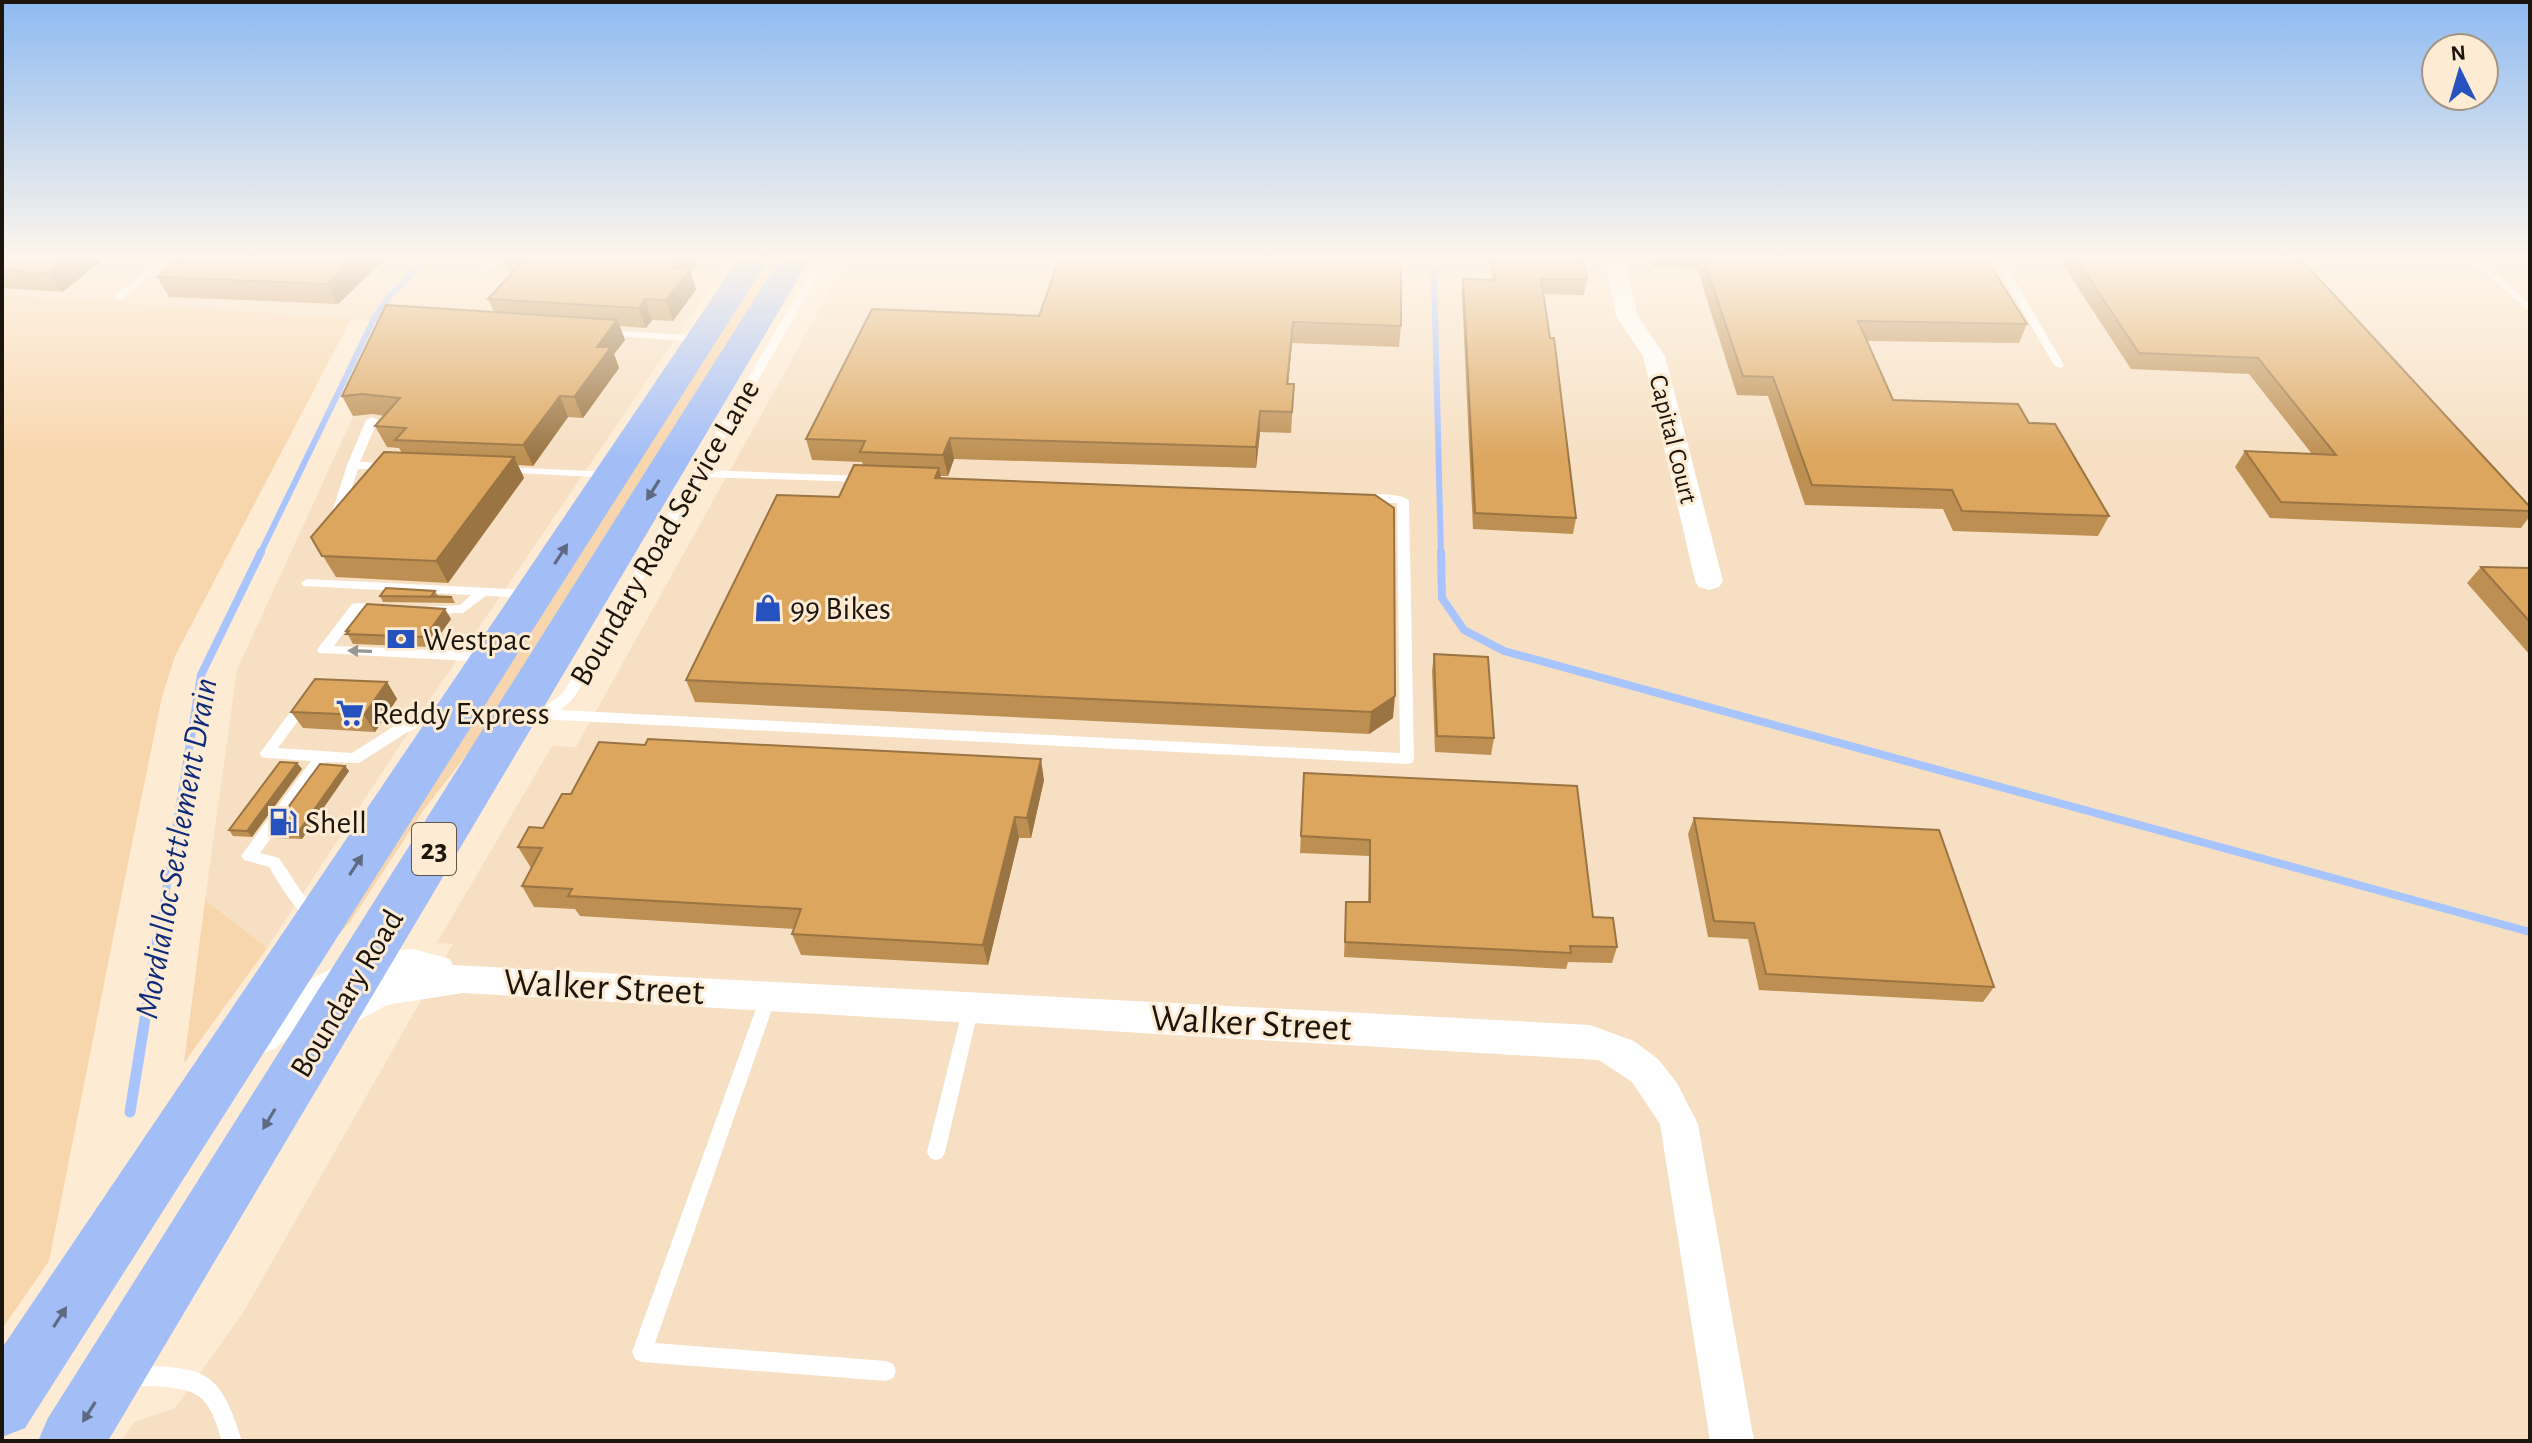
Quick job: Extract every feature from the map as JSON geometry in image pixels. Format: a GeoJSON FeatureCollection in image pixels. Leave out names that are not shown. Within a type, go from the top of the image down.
{"type":"FeatureCollection","features":[{"type":"Feature","properties":{"kind":"main road","name":"Boundary Road"},"geometry":{"type":"LineString","coordinates":[[2,1405],[711,324]]}},
{"type":"Feature","properties":{"kind":"main road","name":"Boundary Road"},"geometry":{"type":"LineString","coordinates":[[71,1441],[360,970],[518,732],[757,324]]}},
{"type":"Feature","properties":{"kind":"main road"},"geometry":{"type":"LineString","coordinates":[[309,936],[321,955],[340,947],[400,858],[518,732]]}},
{"type":"Feature","properties":{"kind":"street","name":"Capital Court"},"geometry":{"type":"LineString","coordinates":[[1633,324],[1654,356],[1709,581]]}},
{"type":"Feature","properties":{"kind":"street","name":"Walker Street"},"geometry":{"type":"LineString","coordinates":[[213,1083],[290,1011],[315,992],[360,970],[388,964],[412,965],[463,978]]}},
{"type":"Feature","properties":{"kind":"street","name":"Walker Street"},"geometry":{"type":"LineString","coordinates":[[324,1030],[341,1014],[380,991],[463,978],[1590,1041],[1628,1054],[1660,1086],[1682,1135],[1732,1441]]}},
{"type":"Feature","properties":{"kind":"lane","name":"Boundary Road Service Lane"},"geometry":{"type":"LineString","coordinates":[[518,732],[573,688],[785,324]]}},
{"type":"Feature","properties":{"kind":"lane"},"geometry":{"type":"LineString","coordinates":[[2035,324],[2059,365]]}},
{"type":"Feature","properties":{"kind":"lane"},"geometry":{"type":"LineString","coordinates":[[598,332],[701,339]]}},
{"type":"Feature","properties":{"kind":"lane"},"geometry":{"type":"LineString","coordinates":[[336,520],[353,465],[372,420]]}},
{"type":"Feature","properties":{"kind":"lane"},"geometry":{"type":"LineString","coordinates":[[353,465],[400,467]]}},
{"type":"Feature","properties":{"kind":"lane"},"geometry":{"type":"LineString","coordinates":[[494,470],[612,475]]}},
{"type":"Feature","properties":{"kind":"lane"},"geometry":{"type":"LineString","coordinates":[[699,473],[883,480]]}},
{"type":"Feature","properties":{"kind":"lane"},"geometry":{"type":"LineString","coordinates":[[518,732],[1407,759],[1403,500],[1356,499]]}},
{"type":"Feature","properties":{"kind":"lane"},"geometry":{"type":"LineString","coordinates":[[307,583],[534,594]]}},
{"type":"Feature","properties":{"kind":"lane"},"geometry":{"type":"LineString","coordinates":[[373,586],[324,650],[493,657]]}},
{"type":"Feature","properties":{"kind":"lane"},"geometry":{"type":"LineString","coordinates":[[357,607],[459,610],[483,592]]}},
{"type":"Feature","properties":{"kind":"lane"},"geometry":{"type":"LineString","coordinates":[[304,703],[267,753],[354,759],[401,729],[465,701]]}},
{"type":"Feature","properties":{"kind":"lane"},"geometry":{"type":"LineString","coordinates":[[309,936],[297,898],[274,862],[249,856],[322,756]]}},
{"type":"Feature","properties":{"kind":"lane"},"geometry":{"type":"LineString","coordinates":[[769,995],[642,1352],[886,1371]]}},
{"type":"Feature","properties":{"kind":"lane"},"geometry":{"type":"LineString","coordinates":[[936,1152],[971,1006]]}},
{"type":"Feature","properties":{"kind":"lane"},"geometry":{"type":"LineString","coordinates":[[112,1374],[176,1377],[206,1385],[217,1395],[232,1441]]}},
{"type":"Feature","properties":{"kind":"shaded area"},"geometry":{"type":"Polygon","coordinates":[[[2,324],[348,324],[175,656],[162,697],[49,1261],[2,1329],[2,324]]]}},
{"type":"Feature","properties":{"kind":"shaded area"},"geometry":{"type":"Polygon","coordinates":[[[395,324],[685,324],[431,698],[267,948],[205,900],[237,670],[395,324]]]}},
{"type":"Feature","properties":{"kind":"shaded area"},"geometry":{"type":"Polygon","coordinates":[[[725,324],[740,324],[487,728],[423,811],[350,922],[332,942],[725,324]]]}},
{"type":"Feature","properties":{"kind":"shaded area"},"geometry":{"type":"Polygon","coordinates":[[[811,324],[2530,324],[2530,1441],[122,1441],[134,1422],[175,1408],[243,1313],[453,944],[437,943],[552,746],[576,747],[811,324]]]}},
{"type":"Feature","properties":{"kind":"shaded area"},"geometry":{"type":"Polygon","coordinates":[[[205,900],[267,948],[184,1063],[205,900]]]}},
{"type":"Feature","properties":{"kind":"building"},"geometry":{"type":"Polygon","coordinates":[[[377,324],[614,324],[597,347],[611,347],[574,397],[560,396],[523,445],[395,440],[406,428],[375,426],[400,398],[362,394],[342,396],[377,324]]]}},
{"type":"Feature","properties":{"kind":"building"},"geometry":{"type":"Polygon","coordinates":[[[864,324],[1293,324],[1287,384],[1294,384],[1292,412],[1260,411],[1256,447],[950,438],[943,455],[860,452],[865,441],[806,439],[864,324]]]}},
{"type":"Feature","properties":{"kind":"building"},"geometry":{"type":"Polygon","coordinates":[[[1465,324],[1548,324],[1550,338],[1554,338],[1576,518],[1475,513],[1465,324]]]}},
{"type":"Feature","properties":{"kind":"building"},"geometry":{"type":"Polygon","coordinates":[[[1726,324],[1859,324],[1893,400],[2018,404],[2029,423],[2055,424],[2109,516],[1962,511],[1952,490],[1812,485],[1773,377],[1743,376],[1726,324]]]}},
{"type":"Feature","properties":{"kind":"building"},"geometry":{"type":"Polygon","coordinates":[[[2120,324],[2361,324],[2530,507],[2530,511],[2281,502],[2245,451],[2336,455],[2258,358],[2139,353],[2120,324]]]}},
{"type":"Feature","properties":{"kind":"building"},"geometry":{"type":"Polygon","coordinates":[[[384,452],[514,457],[436,561],[322,556],[311,537],[384,452]]]}},
{"type":"Feature","properties":{"kind":"building"},"geometry":{"type":"Polygon","coordinates":[[[854,465],[939,468],[935,478],[1375,495],[1394,508],[1395,696],[1371,712],[686,680],[777,495],[839,497],[854,465]]]}},
{"type":"Feature","properties":{"kind":"building"},"geometry":{"type":"Polygon","coordinates":[[[2481,567],[2530,568],[2530,622],[2481,567]]]}},
{"type":"Feature","properties":{"kind":"building"},"geometry":{"type":"Polygon","coordinates":[[[386,588],[435,591],[431,596],[452,597],[380,596],[386,588]]]}},
{"type":"Feature","properties":{"kind":"building"},"geometry":{"type":"Polygon","coordinates":[[[367,604],[445,609],[425,637],[346,634],[367,604]]]}},
{"type":"Feature","properties":{"kind":"building"},"geometry":{"type":"Polygon","coordinates":[[[1434,654],[1488,657],[1494,738],[1437,736],[1434,654]]]}},
{"type":"Feature","properties":{"kind":"building"},"geometry":{"type":"Polygon","coordinates":[[[315,679],[387,682],[364,715],[291,712],[315,679]]]}},
{"type":"Feature","properties":{"kind":"building"},"geometry":{"type":"Polygon","coordinates":[[[648,739],[1041,759],[1027,818],[1015,817],[983,945],[792,934],[801,909],[568,896],[572,889],[522,886],[542,848],[518,847],[529,827],[543,828],[562,794],[571,794],[599,742],[645,745],[648,739]]]}},
{"type":"Feature","properties":{"kind":"building"},"geometry":{"type":"Polygon","coordinates":[[[280,762],[297,763],[247,831],[229,830],[280,762]]]}},
{"type":"Feature","properties":{"kind":"building"},"geometry":{"type":"Polygon","coordinates":[[[320,764],[345,766],[297,834],[270,832],[320,764]]]}},
{"type":"Feature","properties":{"kind":"building"},"geometry":{"type":"Polygon","coordinates":[[[1304,773],[1577,786],[1593,917],[1613,918],[1617,947],[1570,946],[1571,953],[1345,942],[1346,902],[1370,902],[1370,840],[1301,836],[1304,773]]]}},
{"type":"Feature","properties":{"kind":"building"},"geometry":{"type":"Polygon","coordinates":[[[1694,818],[1939,830],[1994,987],[1766,974],[1754,923],[1714,921],[1694,818]]]}},
{"type":"Feature","properties":{"kind":"waterway","name":"Mordialloc Settlement Drain"},"geometry":{"type":"LineString","coordinates":[[260,554],[371,324]]}},
{"type":"Feature","properties":{"kind":"waterway"},"geometry":{"type":"LineString","coordinates":[[1435,324],[1441,554]]}},
{"type":"Feature","properties":{"kind":"waterway","name":"Mordialloc Settlement Drain"},"geometry":{"type":"LineString","coordinates":[[158,940],[201,675],[261,552]]}},
{"type":"Feature","properties":{"kind":"waterway"},"geometry":{"type":"LineString","coordinates":[[1441,552],[1442,598],[1464,630],[1504,651],[2530,932]]}},
{"type":"Feature","properties":{"kind":"waterway","name":"Mordialloc Settlement Drain"},"geometry":{"type":"LineString","coordinates":[[130,1112],[158,938]]}},
{"type":"Feature","properties":{"kind":"place","name":"99 Bikes"},"geometry":{"type":"Point","coordinates":[768,608]}},
{"type":"Feature","properties":{"kind":"place","name":"Westpac"},"geometry":{"type":"Point","coordinates":[401,639]}},
{"type":"Feature","properties":{"kind":"place","name":"Reddy Express"},"geometry":{"type":"Point","coordinates":[350,713]}},
{"type":"Feature","properties":{"kind":"place","name":"Shell"},"geometry":{"type":"Point","coordinates":[283,822]}}]}
